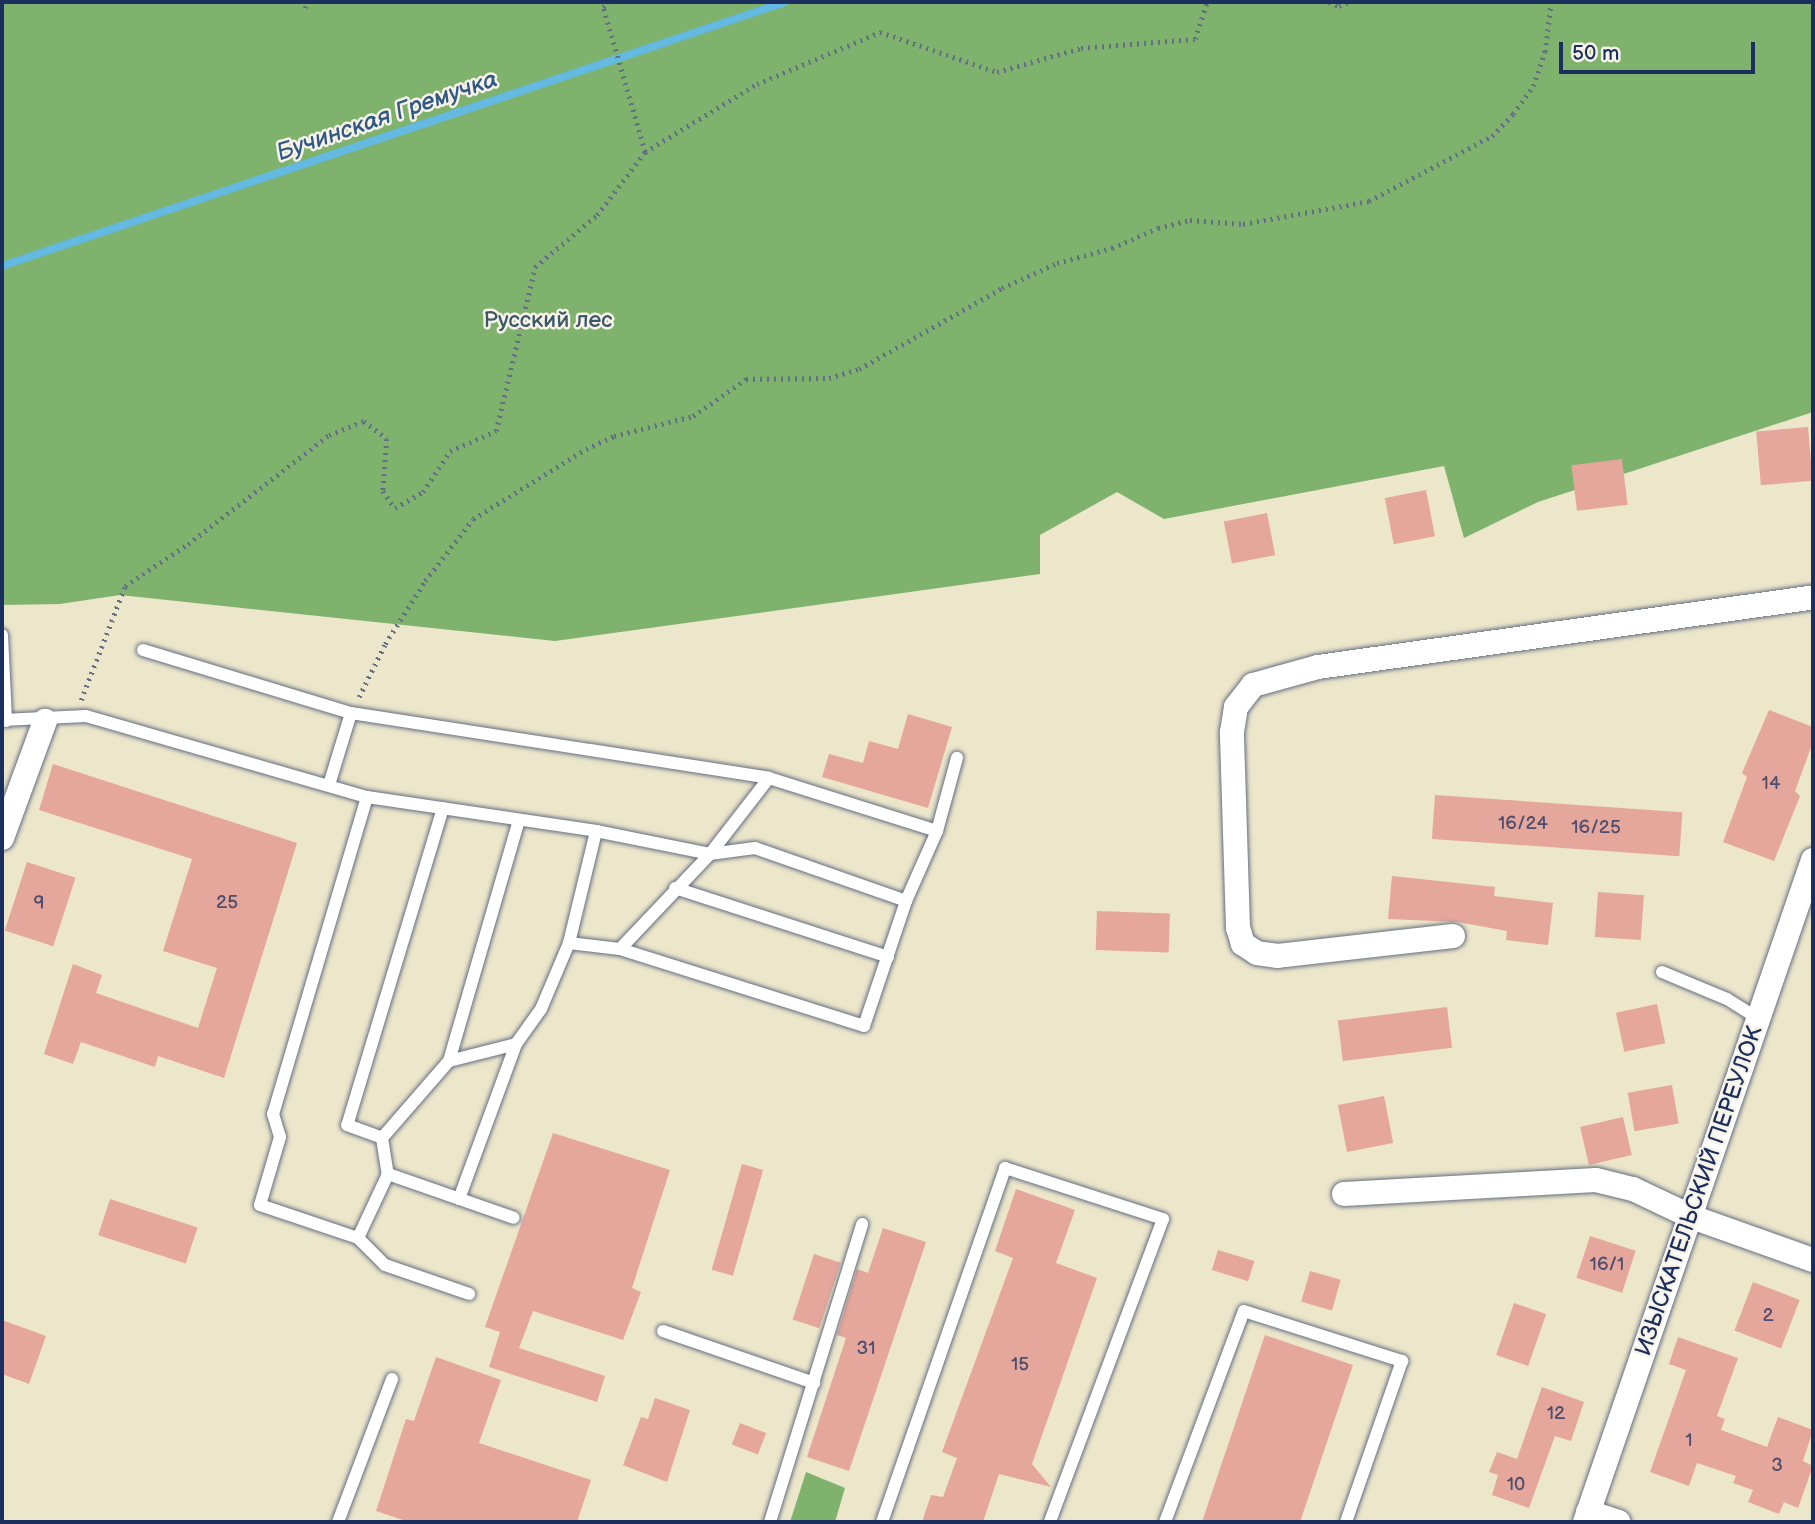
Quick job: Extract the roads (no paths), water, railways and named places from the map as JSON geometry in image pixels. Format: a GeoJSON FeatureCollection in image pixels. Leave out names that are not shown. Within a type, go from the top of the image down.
{"type":"FeatureCollection","features":[{"type":"Feature","properties":{"kind":"street"},"geometry":{"type":"LineString","coordinates":[[1453,936],[1278,956],[1257,953],[1243,944],[1238,929],[1232,732],[1236,707],[1253,685],[1318,667],[1813,597]]}},
{"type":"Feature","properties":{"kind":"street"},"geometry":{"type":"LineString","coordinates":[[2,838],[45,721]]}},
{"type":"Feature","properties":{"kind":"street","name":"ИЗЫСКАТЕЛЬСКИЙ ПЕРЕУЛОК"},"geometry":{"type":"LineString","coordinates":[[1586,1517],[1692,1217],[1758,1018],[1804,919],[1813,860]]}},
{"type":"Feature","properties":{"kind":"street"},"geometry":{"type":"LineString","coordinates":[[1344,1194],[1596,1180],[1633,1189],[1692,1217],[1813,1260]]}},
{"type":"Feature","properties":{"kind":"street"},"geometry":{"type":"LineString","coordinates":[[1586,1517],[1618,1522]]}},
{"type":"Feature","properties":{"kind":"lane"},"geometry":{"type":"LineString","coordinates":[[2,635],[4,720],[45,721],[86,716],[367,797],[596,831],[710,854],[755,848],[906,901]]}},
{"type":"Feature","properties":{"kind":"lane"},"geometry":{"type":"LineString","coordinates":[[143,650],[351,713],[769,778],[937,831]]}},
{"type":"Feature","properties":{"kind":"lane"},"geometry":{"type":"LineString","coordinates":[[329,785],[351,713]]}},
{"type":"Feature","properties":{"kind":"lane"},"geometry":{"type":"LineString","coordinates":[[569,943],[620,949],[864,1026],[906,901],[937,831],[957,758]]}},
{"type":"Feature","properties":{"kind":"lane"},"geometry":{"type":"LineString","coordinates":[[620,949],[710,854],[769,778]]}},
{"type":"Feature","properties":{"kind":"lane"},"geometry":{"type":"LineString","coordinates":[[367,797],[273,1114],[280,1137],[260,1205],[358,1238],[385,1265],[469,1294]]}},
{"type":"Feature","properties":{"kind":"lane"},"geometry":{"type":"LineString","coordinates":[[382,1138],[347,1125],[443,808]]}},
{"type":"Feature","properties":{"kind":"lane"},"geometry":{"type":"LineString","coordinates":[[382,1138],[449,1061],[519,820]]}},
{"type":"Feature","properties":{"kind":"lane"},"geometry":{"type":"LineString","coordinates":[[460,1199],[516,1044],[541,1009],[569,943],[596,831]]}},
{"type":"Feature","properties":{"kind":"lane"},"geometry":{"type":"LineString","coordinates":[[675,888],[888,957]]}},
{"type":"Feature","properties":{"kind":"lane"},"geometry":{"type":"LineString","coordinates":[[1662,972],[1727,999],[1758,1018]]}},
{"type":"Feature","properties":{"kind":"lane"},"geometry":{"type":"LineString","coordinates":[[449,1061],[516,1044]]}},
{"type":"Feature","properties":{"kind":"lane"},"geometry":{"type":"LineString","coordinates":[[358,1238],[388,1174],[382,1138]]}},
{"type":"Feature","properties":{"kind":"lane"},"geometry":{"type":"LineString","coordinates":[[882,1522],[1005,1168],[1163,1219],[1050,1522]]}},
{"type":"Feature","properties":{"kind":"lane"},"geometry":{"type":"LineString","coordinates":[[388,1174],[514,1218]]}},
{"type":"Feature","properties":{"kind":"lane"},"geometry":{"type":"LineString","coordinates":[[770,1522],[862,1224]]}},
{"type":"Feature","properties":{"kind":"lane"},"geometry":{"type":"LineString","coordinates":[[1165,1522],[1244,1311],[1402,1361],[1346,1522]]}},
{"type":"Feature","properties":{"kind":"lane"},"geometry":{"type":"LineString","coordinates":[[663,1331],[814,1383]]}},
{"type":"Feature","properties":{"kind":"lane"},"geometry":{"type":"LineString","coordinates":[[338,1522],[392,1379]]}},
{"type":"Feature","properties":{"kind":"waterway","name":"Бучинская Гремучка"},"geometry":{"type":"LineString","coordinates":[[2,266],[785,2]]}},
{"type":"Feature","properties":{"kind":"park label","name":"Русский лес"},"geometry":{"type":"Point","coordinates":[548,320]}}]}
